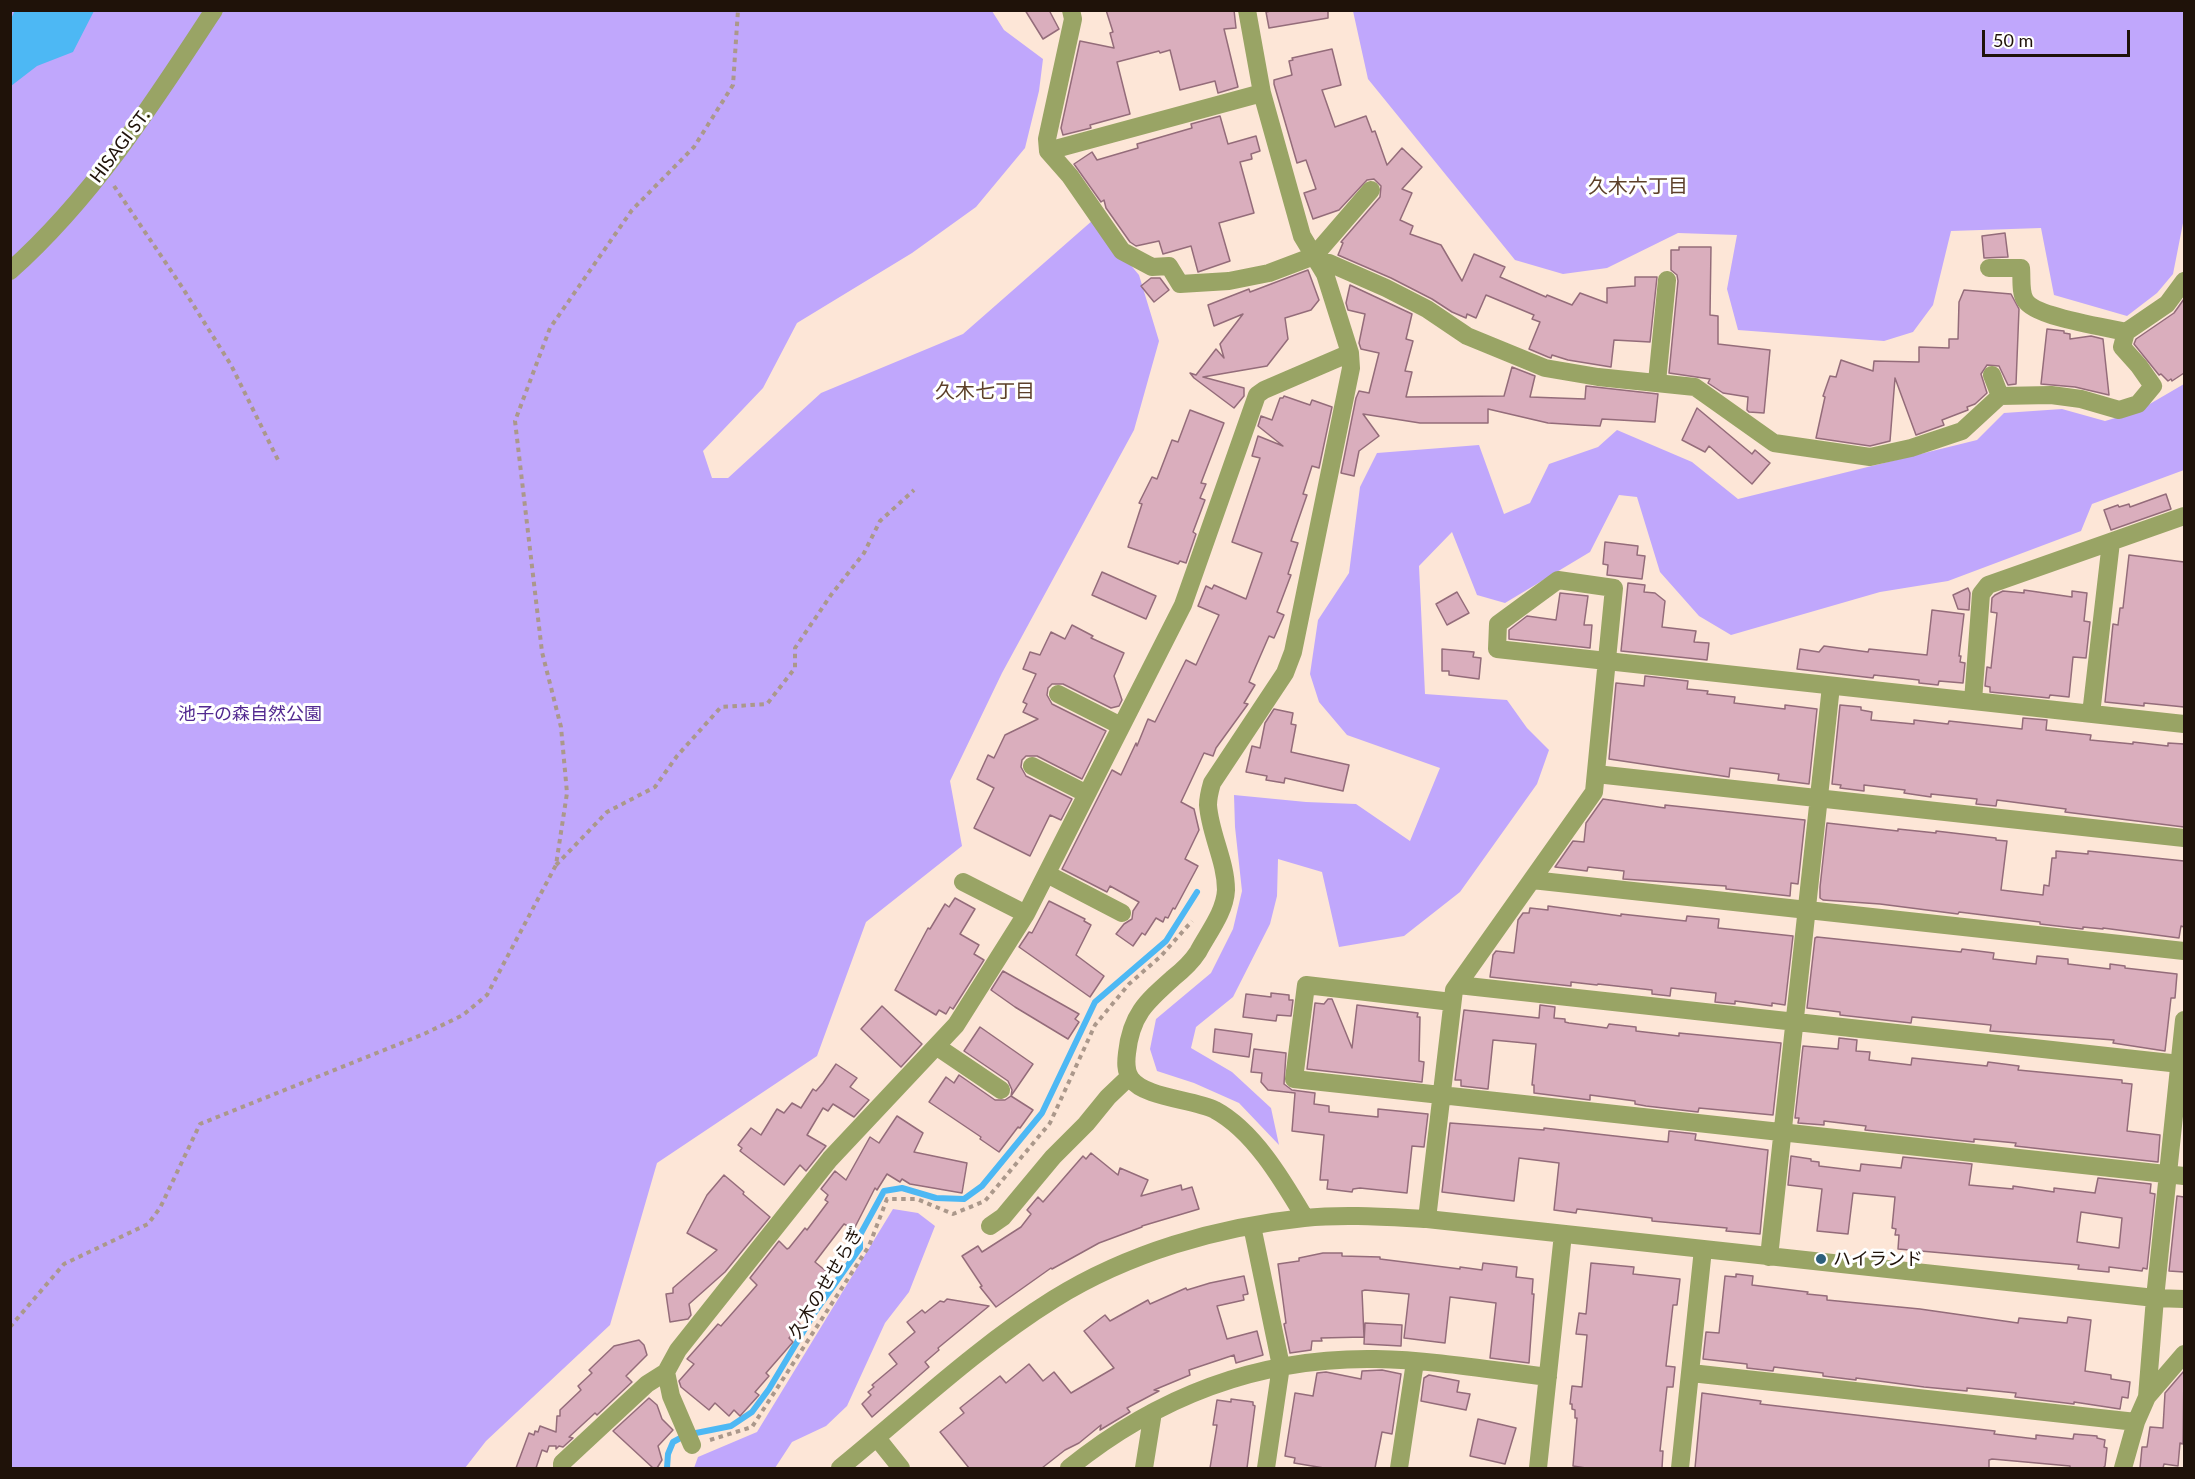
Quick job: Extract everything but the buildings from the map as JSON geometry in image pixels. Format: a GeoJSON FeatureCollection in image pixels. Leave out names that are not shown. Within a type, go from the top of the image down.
{"type":"FeatureCollection","features":[{"type":"Feature","properties":{"kind":"street","name":"HISAGI ST."},"geometry":{"type":"LineString","coordinates":[[10,270],[36,248],[75,206],[141,119],[214,10]]}},
{"type":"Feature","properties":{"kind":"street"},"geometry":{"type":"LineString","coordinates":[[1071,10],[1073,19],[1047,139],[1048,151],[1070,176],[1122,251],[1152,267],[1169,266],[1180,284],[1229,281],[1269,273],[1316,259],[1386,288],[1427,309],[1467,336],[1545,368],[1598,377],[1695,387],[1774,443],[1870,457],[1911,448],[1962,431],[2000,396],[2051,395],[2081,399],[2119,410],[2138,404],[2153,386],[2139,366],[2121,347],[2126,332],[2167,304],[2184,281]]}},
{"type":"Feature","properties":{"kind":"street"},"geometry":{"type":"LineString","coordinates":[[1247,10],[1262,93],[1302,236],[1325,274],[1350,354],[1351,368],[1293,652],[1285,673],[1212,783],[1208,803],[1226,891],[1222,907],[1192,962],[1144,1004],[1129,1035],[1125,1063],[1129,1077],[1136,1085],[1200,1104],[1217,1111],[1233,1123],[1259,1149],[1305,1218]]}},
{"type":"Feature","properties":{"kind":"street"},"geometry":{"type":"LineString","coordinates":[[1048,151],[1262,93]]}},
{"type":"Feature","properties":{"kind":"street"},"geometry":{"type":"LineString","coordinates":[[1316,259],[1371,190]]}},
{"type":"Feature","properties":{"kind":"street"},"geometry":{"type":"LineString","coordinates":[[1989,268],[2021,268],[2024,299],[2031,307],[2044,314],[2126,332]]}},
{"type":"Feature","properties":{"kind":"street"},"geometry":{"type":"LineString","coordinates":[[1657,382],[1667,280]]}},
{"type":"Feature","properties":{"kind":"street"},"geometry":{"type":"LineString","coordinates":[[562,1468],[562,1463],[647,1384],[666,1372],[678,1350],[831,1160],[956,1024],[1026,914],[1183,604],[1257,395],[1350,354]]}},
{"type":"Feature","properties":{"kind":"street"},"geometry":{"type":"LineString","coordinates":[[1992,375],[2000,396]]}},
{"type":"Feature","properties":{"kind":"street"},"geometry":{"type":"LineString","coordinates":[[1973,701],[1981,594],[1988,585],[2184,516]]}},
{"type":"Feature","properties":{"kind":"street"},"geometry":{"type":"LineString","coordinates":[[2091,714],[2111,542]]}},
{"type":"Feature","properties":{"kind":"street"},"geometry":{"type":"LineString","coordinates":[[1427,1219],[1455,993],[1594,792],[1607,662],[1614,588],[1558,580],[1498,624],[1497,649],[1607,662],[2184,724]]}},
{"type":"Feature","properties":{"kind":"street"},"geometry":{"type":"LineString","coordinates":[[1769,1257],[1831,686]]}},
{"type":"Feature","properties":{"kind":"street"},"geometry":{"type":"LineString","coordinates":[[1058,694],[1121,726]]}},
{"type":"Feature","properties":{"kind":"street"},"geometry":{"type":"LineString","coordinates":[[1032,766],[1087,794]]}},
{"type":"Feature","properties":{"kind":"street"},"geometry":{"type":"LineString","coordinates":[[1596,774],[2184,838]]}},
{"type":"Feature","properties":{"kind":"street"},"geometry":{"type":"LineString","coordinates":[[1047,874],[1122,913]]}},
{"type":"Feature","properties":{"kind":"street"},"geometry":{"type":"LineString","coordinates":[[1532,880],[2184,951]]}},
{"type":"Feature","properties":{"kind":"street"},"geometry":{"type":"LineString","coordinates":[[963,882],[1026,914]]}},
{"type":"Feature","properties":{"kind":"street"},"geometry":{"type":"LineString","coordinates":[[2176,1175],[1294,1079],[1306,985],[1455,993],[1795,1022],[2180,1064]]}},
{"type":"Feature","properties":{"kind":"street"},"geometry":{"type":"LineString","coordinates":[[2123,1468],[2136,1422],[2147,1396],[2155,1298],[2176,1175],[2184,1020]]}},
{"type":"Feature","properties":{"kind":"street"},"geometry":{"type":"LineString","coordinates":[[936,1046],[1001,1090]]}},
{"type":"Feature","properties":{"kind":"street"},"geometry":{"type":"LineString","coordinates":[[990,1226],[1002,1217],[1053,1157],[1129,1077]]}},
{"type":"Feature","properties":{"kind":"street"},"geometry":{"type":"LineString","coordinates":[[840,1468],[1003,1334],[1055,1298],[1100,1274],[1150,1253],[1196,1238],[1305,1218],[1360,1216],[1427,1219],[2155,1298],[2184,1299]]}},
{"type":"Feature","properties":{"kind":"street"},"geometry":{"type":"LineString","coordinates":[[1252,1226],[1281,1366],[1266,1468]]}},
{"type":"Feature","properties":{"kind":"street"},"geometry":{"type":"LineString","coordinates":[[1538,1468],[1563,1234]]}},
{"type":"Feature","properties":{"kind":"street"},"geometry":{"type":"LineString","coordinates":[[1680,1468],[1703,1249]]}},
{"type":"Feature","properties":{"kind":"street"},"geometry":{"type":"LineString","coordinates":[[2147,1396],[2184,1354]]}},
{"type":"Feature","properties":{"kind":"street"},"geometry":{"type":"LineString","coordinates":[[1069,1468],[1117,1432],[1195,1391],[1281,1366],[1340,1360],[1415,1362],[1548,1377]]}},
{"type":"Feature","properties":{"kind":"street"},"geometry":{"type":"LineString","coordinates":[[1399,1468],[1415,1362]]}},
{"type":"Feature","properties":{"kind":"street"},"geometry":{"type":"LineString","coordinates":[[666,1372],[671,1396],[689,1439]]}},
{"type":"Feature","properties":{"kind":"street"},"geometry":{"type":"LineString","coordinates":[[1691,1373],[2136,1422]]}},
{"type":"Feature","properties":{"kind":"street"},"geometry":{"type":"LineString","coordinates":[[1144,1468],[1153,1412]]}},
{"type":"Feature","properties":{"kind":"street"},"geometry":{"type":"LineString","coordinates":[[877,1438],[901,1468]]}},
{"type":"Feature","properties":{"kind":"path"},"geometry":{"type":"LineString","coordinates":[[556,865],[567,793],[561,727],[542,651],[515,422],[550,328],[632,210],[694,147],[733,85],[738,10]]}},
{"type":"Feature","properties":{"kind":"path"},"geometry":{"type":"LineString","coordinates":[[102,170],[132,211],[231,365],[278,460]]}},
{"type":"Feature","properties":{"kind":"path"},"geometry":{"type":"LineString","coordinates":[[10,1327],[64,1264],[148,1224],[160,1208],[200,1124],[424,1034],[463,1015],[487,995],[556,865],[607,812],[655,787],[677,756],[721,707],[767,704],[795,669],[795,648],[831,595],[864,553],[880,521],[914,490]]}},
{"type":"Feature","properties":{"kind":"path","name":"久木のせせらぎ"},"geometry":{"type":"LineString","coordinates":[[689,1439],[752,1427],[869,1246],[886,1199],[917,1199],[953,1214],[985,1201],[1050,1123],[1095,1026],[1111,1004],[1129,984],[1161,956],[1191,923],[1196,914]]}},
{"type":"Feature","properties":{"kind":"green space","name":"池子の森自然公園"},"geometry":{"type":"Polygon","coordinates":[[[10,11],[992,11],[1004,30],[1043,59],[1039,91],[1025,148],[976,207],[912,253],[797,323],[763,388],[703,451],[712,478],[728,478],[821,393],[963,334],[1093,220],[1139,275],[1159,341],[1134,430],[1002,673],[950,781],[962,846],[866,922],[817,1056],[657,1163],[610,1325],[486,1441],[465,1468],[11,1468],[10,11]]]}},
{"type":"Feature","properties":{"kind":"green space"},"geometry":{"type":"Polygon","coordinates":[[[1353,11],[2184,11],[2184,218],[2173,274],[2157,293],[2127,316],[2054,295],[2041,228],[1951,231],[1933,305],[1913,332],[1884,341],[1738,330],[1727,289],[1737,235],[1678,233],[1607,268],[1563,274],[1515,260],[1368,79],[1353,11]]]}},
{"type":"Feature","properties":{"kind":"green space"},"geometry":{"type":"Polygon","coordinates":[[[2184,384],[2184,470],[2092,504],[2081,531],[1948,581],[1880,592],[1731,635],[1699,616],[1660,572],[1637,497],[1619,495],[1590,552],[1505,603],[1477,595],[1452,532],[1419,566],[1425,694],[1507,700],[1527,728],[1549,750],[1537,784],[1460,892],[1404,936],[1339,947],[1322,872],[1278,859],[1277,896],[1270,924],[1233,997],[1196,1027],[1191,1048],[1232,1072],[1271,1108],[1279,1145],[1239,1103],[1194,1083],[1157,1071],[1150,1049],[1156,1019],[1211,973],[1233,929],[1242,891],[1234,795],[1356,804],[1410,841],[1440,768],[1347,735],[1319,702],[1310,674],[1318,620],[1349,573],[1360,487],[1377,453],[1479,445],[1504,514],[1530,503],[1549,464],[1598,447],[1617,430],[1692,462],[1738,499],[1977,440],[2004,413],[2062,409],[2105,421],[2136,412],[2184,384]]]}},
{"type":"Feature","properties":{"kind":"green space"},"geometry":{"type":"Polygon","coordinates":[[[893,1209],[918,1213],[935,1226],[909,1292],[885,1323],[847,1406],[826,1426],[792,1442],[775,1468],[694,1468],[698,1457],[757,1432],[893,1209]]]}},
{"type":"Feature","properties":{"kind":"water"},"geometry":{"type":"Polygon","coordinates":[[[15,10],[94,11],[73,52],[37,66],[11,86],[11,19],[15,10]]]}},
{"type":"Feature","properties":{"kind":"waterway"},"geometry":{"type":"LineString","coordinates":[[667,1468],[668,1454],[673,1442],[686,1435],[731,1426],[752,1412],[769,1389],[815,1312],[860,1248],[860,1235],[884,1191],[902,1188],[936,1198],[964,1199],[982,1186],[1042,1113],[1095,1002],[1166,941],[1197,892]]}},
{"type":"Feature","properties":{"kind":"place","name":"ハイランド"},"geometry":{"type":"Point","coordinates":[1821,1259]}},
{"type":"Feature","properties":{"kind":"district","name":"久木六丁目"},"geometry":{"type":"Point","coordinates":[1638,187]}},
{"type":"Feature","properties":{"kind":"district","name":"久木七丁目"},"geometry":{"type":"Point","coordinates":[985,392]}}]}
